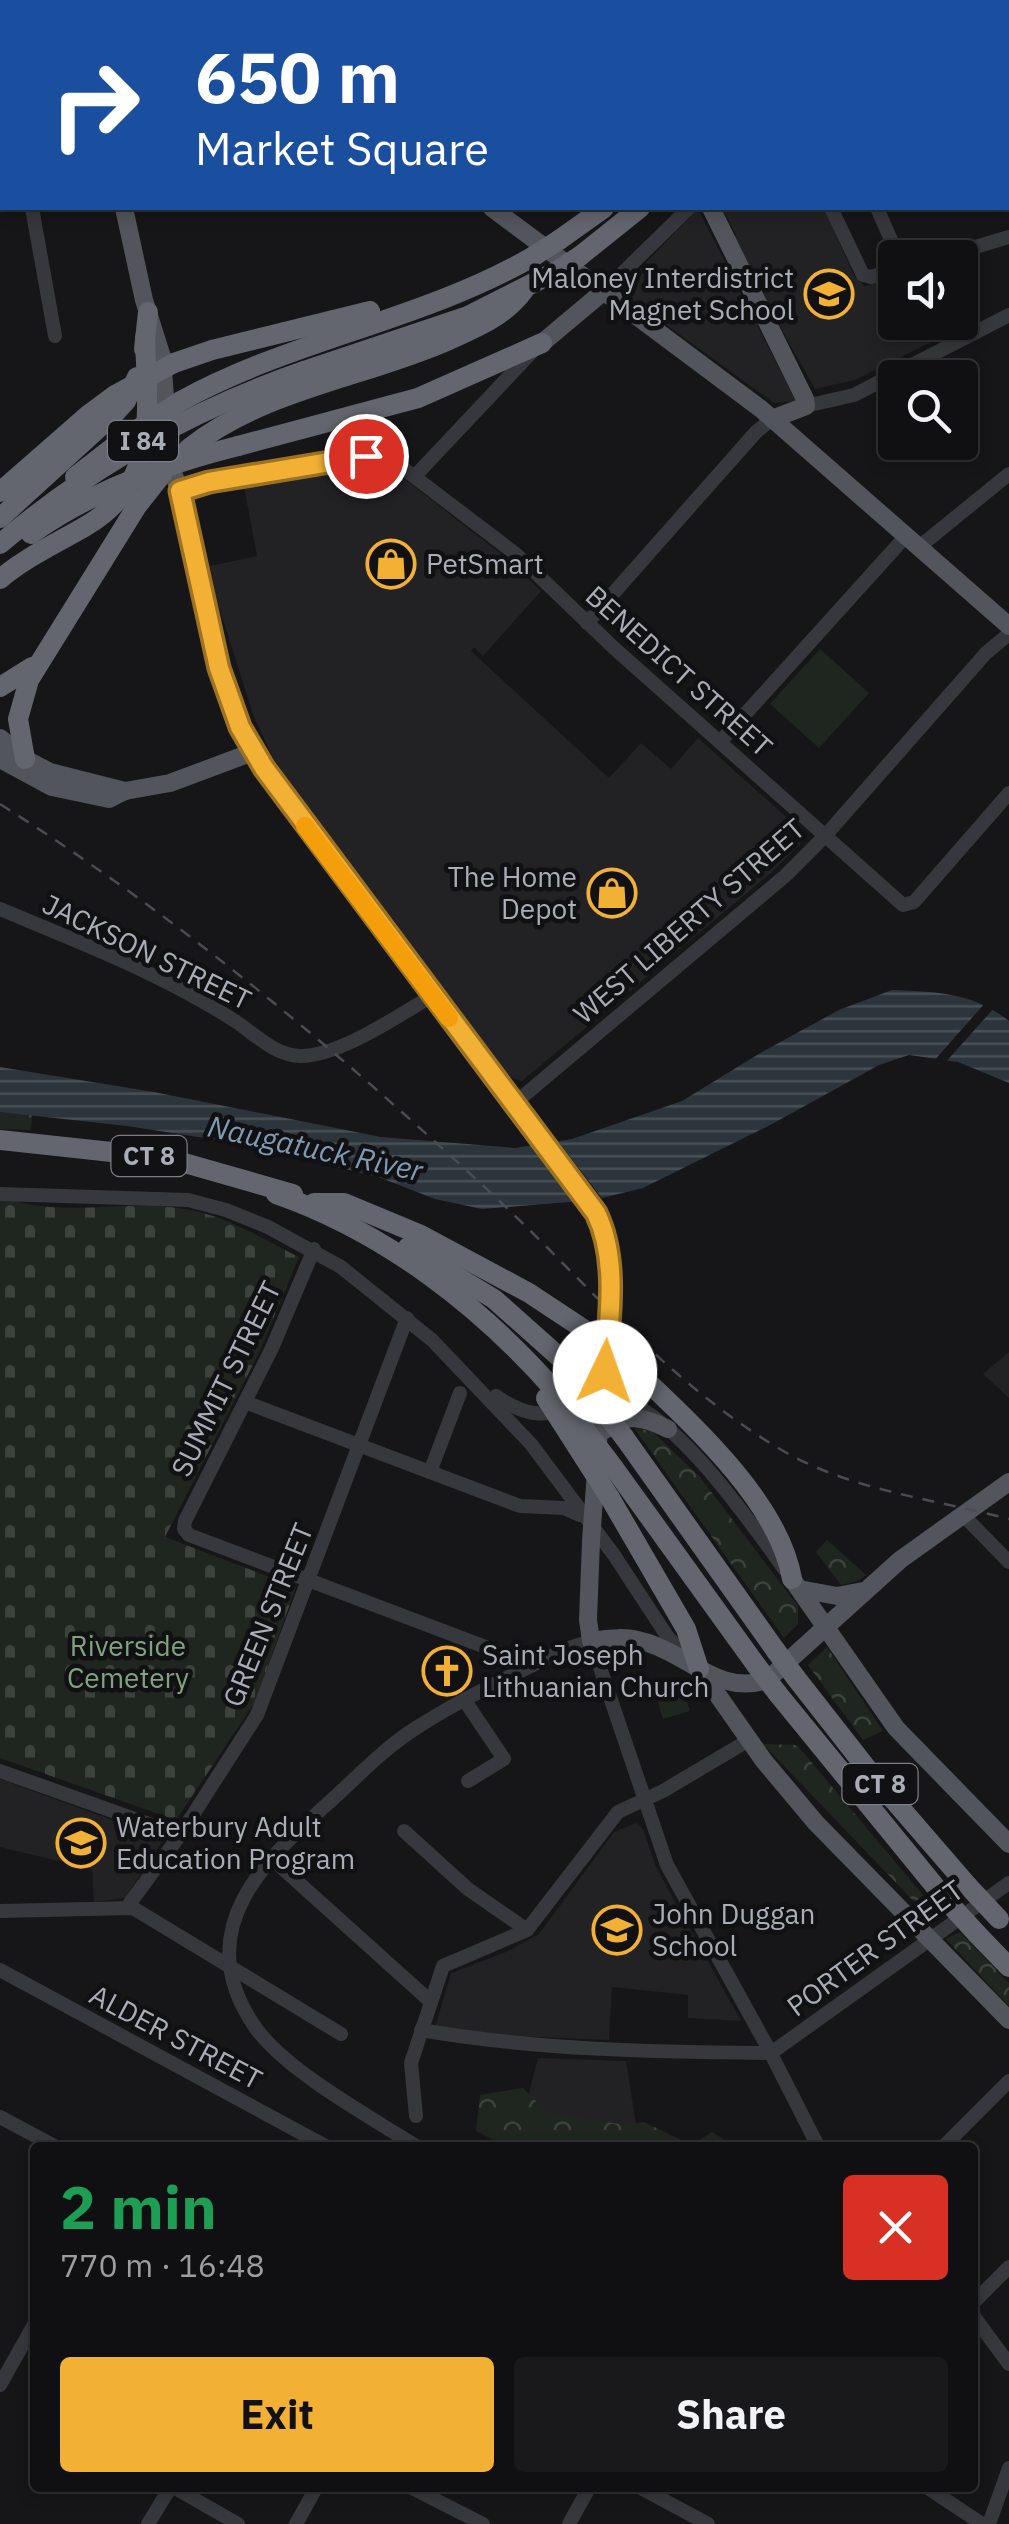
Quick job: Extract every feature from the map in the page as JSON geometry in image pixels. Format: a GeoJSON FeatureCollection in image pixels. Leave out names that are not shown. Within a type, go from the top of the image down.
{"type":"FeatureCollection","features":[{"type":"Feature","properties":{"kind":"highway","name":"I 84"},"geometry":{"type":"LineString","coordinates":[[0,543],[129,435],[179,402],[278,356],[478,286],[560,240],[601,210]]}},
{"type":"Feature","properties":{"kind":"highway","name":"I 84"},"geometry":{"type":"LineString","coordinates":[[0,543],[87,475],[137,444],[215,405],[457,320],[524,290],[580,256],[638,210]]}},
{"type":"Feature","properties":{"kind":"highway"},"geometry":{"type":"LineString","coordinates":[[0,492],[88,415],[174,363],[448,286],[478,286]]}},
{"type":"Feature","properties":{"kind":"highway"},"geometry":{"type":"LineString","coordinates":[[25,759],[18,728],[24,690],[137,506],[188,448],[252,410],[460,335],[499,316],[524,290]]}},
{"type":"Feature","properties":{"kind":"highway"},"geometry":{"type":"LineString","coordinates":[[0,518],[126,400],[140,372],[148,312]]}},
{"type":"Feature","properties":{"kind":"highway"},"geometry":{"type":"LineString","coordinates":[[0,579],[100,518],[135,476],[147,429],[145,337]]}},
{"type":"Feature","properties":{"kind":"highway"},"geometry":{"type":"LineString","coordinates":[[0,554],[64,512],[173,464],[418,398],[542,343]]}},
{"type":"Feature","properties":{"kind":"highway"},"geometry":{"type":"LineString","coordinates":[[0,687],[30,669],[44,653]]}},
{"type":"Feature","properties":{"kind":"highway","name":"CT 8"},"geometry":{"type":"LineString","coordinates":[[0,1140],[94,1149],[174,1163],[290,1199],[391,1250],[437,1281],[479,1316],[614,1468],[756,1665],[874,1816],[1009,1967]]}},
{"type":"Feature","properties":{"kind":"highway","name":"CT 8"},"geometry":{"type":"LineString","coordinates":[[0,1140],[167,1158],[231,1174],[314,1203],[452,1271],[494,1299],[567,1364],[624,1437],[796,1678],[882,1787],[1004,1925]]}},
{"type":"Feature","properties":{"kind":"highway"},"geometry":{"type":"LineString","coordinates":[[314,1203],[344,1203],[421,1235],[530,1293],[599,1336],[700,1432],[736,1474],[787,1553],[796,1584]]}},
{"type":"Feature","properties":{"kind":"highway"},"geometry":{"type":"LineString","coordinates":[[557,1400],[686,1629],[700,1669]]}},
{"type":"Feature","properties":{"kind":"main road"},"geometry":{"type":"LineString","coordinates":[[124,210],[162,356],[168,452],[219,668],[240,727],[253,752],[432,996],[590,1204],[604,1233],[608,1252],[599,1336],[588,1384],[557,1400]]}},
{"type":"Feature","properties":{"kind":"main road"},"geometry":{"type":"LineString","coordinates":[[495,210],[772,419],[1009,630]]}},
{"type":"Feature","properties":{"kind":"main road"},"geometry":{"type":"LineString","coordinates":[[712,210],[806,406],[772,419]]}},
{"type":"Feature","properties":{"kind":"main road"},"geometry":{"type":"LineString","coordinates":[[542,343],[604,291]]}},
{"type":"Feature","properties":{"kind":"main road"},"geometry":{"type":"LineString","coordinates":[[0,738],[25,759],[62,776],[124,791]]}},
{"type":"Feature","properties":{"kind":"main road"},"geometry":{"type":"LineString","coordinates":[[0,759],[62,791],[104,798],[170,783],[253,752]]}},
{"type":"Feature","properties":{"kind":"main road"},"geometry":{"type":"LineString","coordinates":[[599,1336],[602,1397],[588,1522],[591,1641],[620,1638],[646,1642],[733,1684],[763,1682],[777,1674],[910,1552],[1009,1482]]}},
{"type":"Feature","properties":{"kind":"main road"},"geometry":{"type":"LineString","coordinates":[[599,1440],[612,1423],[622,1418],[644,1419],[668,1428]]}},
{"type":"Feature","properties":{"kind":"main road"},"geometry":{"type":"LineString","coordinates":[[796,1584],[843,1596],[872,1585]]}},
{"type":"Feature","properties":{"kind":"main road"},"geometry":{"type":"LineString","coordinates":[[796,1584],[896,1728],[1009,1844]]}},
{"type":"Feature","properties":{"kind":"main road"},"geometry":{"type":"LineString","coordinates":[[700,1669],[749,1740],[816,1824],[1009,2020]]}},
{"type":"Feature","properties":{"kind":"street"},"geometry":{"type":"LineString","coordinates":[[32,210],[55,336]]}},
{"type":"Feature","properties":{"kind":"street"},"geometry":{"type":"LineString","coordinates":[[604,291],[686,210]]}},
{"type":"Feature","properties":{"kind":"street"},"geometry":{"type":"LineString","coordinates":[[832,210],[864,275],[878,275]]}},
{"type":"Feature","properties":{"kind":"street"},"geometry":{"type":"LineString","coordinates":[[879,210],[891,240]]}},
{"type":"Feature","properties":{"kind":"street"},"geometry":{"type":"LineString","coordinates":[[978,246],[1009,236]]}},
{"type":"Feature","properties":{"kind":"street"},"geometry":{"type":"LineString","coordinates":[[806,406],[863,390],[1009,315]]}},
{"type":"Feature","properties":{"kind":"street"},"geometry":{"type":"LineString","coordinates":[[415,476],[464,420],[542,343]]}},
{"type":"Feature","properties":{"kind":"street"},"geometry":{"type":"LineString","coordinates":[[588,624],[745,444],[772,419]]}},
{"type":"Feature","properties":{"kind":"street","name":"BENEDICT STREET"},"geometry":{"type":"LineString","coordinates":[[180,491],[209,482],[366,456],[386,457],[516,554],[588,624],[900,903],[908,906],[1009,793]]}},
{"type":"Feature","properties":{"kind":"street"},"geometry":{"type":"LineString","coordinates":[[720,742],[913,542],[1009,474]]}},
{"type":"Feature","properties":{"kind":"street","name":"WEST LIBERTY STREET"},"geometry":{"type":"LineString","coordinates":[[514,1104],[749,909],[825,836],[1009,630]]}},
{"type":"Feature","properties":{"kind":"street","name":"JACKSON STREET"},"geometry":{"type":"LineString","coordinates":[[0,909],[200,1000],[272,1048],[289,1054],[310,1055],[332,1048],[432,996]]}},
{"type":"Feature","properties":{"kind":"street"},"geometry":{"type":"LineString","coordinates":[[5,1193],[188,1200],[244,1217],[314,1249],[364,1283],[474,1380],[551,1469],[667,1636],[700,1669]]}},
{"type":"Feature","properties":{"kind":"street","name":"SUMMIT STREET"},"geometry":{"type":"LineString","coordinates":[[311,1581],[184,1530],[314,1249]]}},
{"type":"Feature","properties":{"kind":"street","name":"GREEN STREET"},"geometry":{"type":"LineString","coordinates":[[128,1907],[258,1715],[408,1318]]}},
{"type":"Feature","properties":{"kind":"street"},"geometry":{"type":"LineString","coordinates":[[474,1380],[523,1412],[542,1415],[557,1400],[602,1397],[622,1400],[668,1428],[717,1478],[796,1584]]}},
{"type":"Feature","properties":{"kind":"street"},"geometry":{"type":"LineString","coordinates":[[430,1472],[460,1393]]}},
{"type":"Feature","properties":{"kind":"street"},"geometry":{"type":"LineString","coordinates":[[245,1402],[520,1506],[566,1509],[588,1522]]}},
{"type":"Feature","properties":{"kind":"street"},"geometry":{"type":"LineString","coordinates":[[538,1509],[554,1488],[551,1469]]}},
{"type":"Feature","properties":{"kind":"street"},"geometry":{"type":"LineString","coordinates":[[962,1514],[1009,1562]]}},
{"type":"Feature","properties":{"kind":"street"},"geometry":{"type":"LineString","coordinates":[[311,1581],[533,1665]]}},
{"type":"Feature","properties":{"kind":"street"},"geometry":{"type":"LineString","coordinates":[[411,2142],[274,2048],[246,2011],[232,1968],[232,1938],[238,1910],[250,1884],[270,1857],[396,1742],[533,1665],[591,1641],[671,1873],[771,2053],[815,2142]]}},
{"type":"Feature","properties":{"kind":"street"},"geometry":{"type":"LineString","coordinates":[[465,1701],[504,1759],[468,1781]]}},
{"type":"Feature","properties":{"kind":"street"},"geometry":{"type":"LineString","coordinates":[[416,2116],[411,2070],[444,1964],[527,1930],[610,1819],[625,1807],[663,1791],[749,1740]]}},
{"type":"Feature","properties":{"kind":"street"},"geometry":{"type":"LineString","coordinates":[[0,1771],[180,1835]]}},
{"type":"Feature","properties":{"kind":"street"},"geometry":{"type":"LineString","coordinates":[[404,1831],[468,1888],[527,1930]]}},
{"type":"Feature","properties":{"kind":"street"},"geometry":{"type":"LineString","coordinates":[[270,1857],[430,2000]]}},
{"type":"Feature","properties":{"kind":"street","name":"PORTER STREET"},"geometry":{"type":"LineString","coordinates":[[771,2053],[1009,1883]]}},
{"type":"Feature","properties":{"kind":"street"},"geometry":{"type":"LineString","coordinates":[[0,1910],[128,1907],[341,2034]]}},
{"type":"Feature","properties":{"kind":"street","name":"ALDER STREET"},"geometry":{"type":"LineString","coordinates":[[0,1970],[317,2142]]}},
{"type":"Feature","properties":{"kind":"street"},"geometry":{"type":"LineString","coordinates":[[421,2030],[508,2044],[568,2048],[771,2053]]}},
{"type":"Feature","properties":{"kind":"street"},"geometry":{"type":"LineString","coordinates":[[948,2142],[1009,2081]]}},
{"type":"Feature","properties":{"kind":"street"},"geometry":{"type":"LineString","coordinates":[[0,2117],[47,2142]]}},
{"type":"Feature","properties":{"kind":"street"},"geometry":{"type":"LineString","coordinates":[[978,2298],[1009,2267]]}},
{"type":"Feature","properties":{"kind":"street"},"geometry":{"type":"LineString","coordinates":[[978,2322],[1009,2364]]}},
{"type":"Feature","properties":{"kind":"street"},"geometry":{"type":"LineString","coordinates":[[0,2385],[30,2331]]}},
{"type":"Feature","properties":{"kind":"street"},"geometry":{"type":"LineString","coordinates":[[934,2492],[986,2524],[1009,2468]]}},
{"type":"Feature","properties":{"kind":"street"},"geometry":{"type":"LineString","coordinates":[[148,2524],[169,2492]]}},
{"type":"Feature","properties":{"kind":"street"},"geometry":{"type":"LineString","coordinates":[[179,2492],[238,2524]]}},
{"type":"Feature","properties":{"kind":"street"},"geometry":{"type":"LineString","coordinates":[[296,2524],[314,2492]]}},
{"type":"Feature","properties":{"kind":"street"},"geometry":{"type":"LineString","coordinates":[[420,2492],[483,2524]]}},
{"type":"Feature","properties":{"kind":"street"},"geometry":{"type":"LineString","coordinates":[[569,2524],[587,2492]]}},
{"type":"Feature","properties":{"kind":"street"},"geometry":{"type":"LineString","coordinates":[[648,2492],[708,2524]]}},
{"type":"Feature","properties":{"kind":"shaded area","name":"Maloney Interdistrict Magnet School"},"geometry":{"type":"Polygon","coordinates":[[[699,210],[796,401],[774,403],[632,300],[626,292],[627,282],[699,210]]]}},
{"type":"Feature","properties":{"kind":"shaded area","name":"Maloney Interdistrict Magnet School"},"geometry":{"type":"Polygon","coordinates":[[[723,210],[825,210],[854,276],[865,286],[878,282],[878,340],[935,340],[895,360],[878,360],[878,368],[855,380],[815,389],[733,238],[736,235],[723,210]]]}},
{"type":"Feature","properties":{"kind":"shaded area"},"geometry":{"type":"Polygon","coordinates":[[[379,464],[389,467],[510,561],[541,591],[483,656],[474,647],[471,651],[609,778],[641,743],[671,769],[698,738],[804,833],[803,841],[771,873],[522,1081],[509,1077],[274,760],[254,717],[217,601],[210,566],[257,556],[244,487],[379,464]]]}},
{"type":"Feature","properties":{"kind":"shaded area"},"geometry":{"type":"Polygon","coordinates":[[[1009,1352],[1009,1398],[983,1374],[1009,1352]]]}},
{"type":"Feature","properties":{"kind":"shaded area","name":"Waterbury Adult Education Program"},"geometry":{"type":"Polygon","coordinates":[[[0,1779],[164,1839],[125,1898],[94,1902],[92,1869],[0,1847],[0,1779]]]}},
{"type":"Feature","properties":{"kind":"shaded area","name":"John Duggan School"},"geometry":{"type":"Polygon","coordinates":[[[636,1823],[643,1829],[656,1867],[741,2021],[688,2018],[688,1995],[612,1987],[609,2040],[489,2035],[435,2027],[451,1973],[506,1952],[539,1934],[614,1832],[636,1823]]]}},
{"type":"Feature","properties":{"kind":"shaded area"},"geometry":{"type":"Polygon","coordinates":[[[538,2058],[626,2061],[639,2142],[521,2124],[538,2058]]]}},
{"type":"Feature","properties":{"kind":"green space"},"geometry":{"type":"Polygon","coordinates":[[[820,649],[869,693],[819,748],[770,704],[820,649]]]}},
{"type":"Feature","properties":{"kind":"green space"},"geometry":{"type":"Polygon","coordinates":[[[0,1112],[32,1115],[31,1130],[0,1129],[0,1112]]]}},
{"type":"Feature","properties":{"kind":"green space","name":"Riverside Cemetery"},"geometry":{"type":"Polygon","coordinates":[[[0,1196],[45,1207],[162,1206],[200,1212],[258,1235],[299,1257],[259,1353],[165,1537],[296,1587],[255,1702],[176,1820],[0,1758],[0,1196]]]}},
{"type":"Feature","properties":{"kind":"green space"},"geometry":{"type":"Polygon","coordinates":[[[634,1428],[652,1431],[700,1477],[798,1606],[798,1624],[784,1638],[634,1428]]]}},
{"type":"Feature","properties":{"kind":"green space"},"geometry":{"type":"Polygon","coordinates":[[[827,1540],[866,1575],[841,1585],[816,1552],[827,1540]]]}},
{"type":"Feature","properties":{"kind":"green space"},"geometry":{"type":"Polygon","coordinates":[[[827,1647],[883,1731],[863,1740],[808,1665],[827,1647]]]}},
{"type":"Feature","properties":{"kind":"green space"},"geometry":{"type":"Polygon","coordinates":[[[682,1685],[690,1711],[663,1719],[655,1693],[682,1685]]]}},
{"type":"Feature","properties":{"kind":"green space"},"geometry":{"type":"Polygon","coordinates":[[[763,1744],[797,1745],[933,1907],[924,1912],[763,1744]]]}},
{"type":"Feature","properties":{"kind":"green space"},"geometry":{"type":"Polygon","coordinates":[[[960,1932],[1009,1983],[1009,2006],[946,1939],[960,1932]]]}},
{"type":"Feature","properties":{"kind":"green space"},"geometry":{"type":"Polygon","coordinates":[[[523,2088],[547,2113],[619,2124],[644,2122],[686,2142],[498,2142],[476,2131],[480,2095],[523,2088]]]}},
{"type":"Feature","properties":{"kind":"green space"},"geometry":{"type":"Polygon","coordinates":[[[712,2132],[728,2142],[697,2142],[712,2132]]]}},
{"type":"Feature","properties":{"kind":"water","name":"Naugatuck River"},"geometry":{"type":"Polygon","coordinates":[[[892,990],[968,999],[1009,1021],[1009,1083],[958,1062],[909,1055],[879,1065],[643,1188],[594,1200],[482,1209],[435,1199],[381,1178],[244,1144],[0,1112],[0,1067],[154,1092],[381,1137],[515,1148],[572,1139],[682,1101],[839,1010],[892,990]]]}},
{"type":"Feature","properties":{"kind":"pier"},"geometry":{"type":"Polygon","coordinates":[[[986,1002],[995,1007],[943,1065],[932,1063],[986,1002]]]}},
{"type":"Feature","properties":{"kind":"pier"},"geometry":{"type":"Polygon","coordinates":[[[555,1137],[604,1201],[577,1207],[529,1142],[555,1137]]]}},
{"type":"Feature","properties":{"kind":"railway"},"geometry":{"type":"LineString","coordinates":[[0,804],[130,892],[315,1037],[491,1193],[666,1364],[743,1425],[785,1452],[839,1476],[1009,1519]]}},
{"type":"Feature","properties":{"kind":"slow traffic"},"geometry":{"type":"LineString","coordinates":[[305,826],[449,1018]]}},
{"type":"Feature","properties":{"kind":"place","name":"Maloney Interdistrict Magnet School"},"geometry":{"type":"Point","coordinates":[829,294]}},
{"type":"Feature","properties":{"kind":"place","name":"PetSmart"},"geometry":{"type":"Point","coordinates":[391,564]}},
{"type":"Feature","properties":{"kind":"place","name":"The Home Depot"},"geometry":{"type":"Point","coordinates":[612,893]}},
{"type":"Feature","properties":{"kind":"place","name":"Saint Joseph Lithuanian Church"},"geometry":{"type":"Point","coordinates":[447,1671]}},
{"type":"Feature","properties":{"kind":"place","name":"Waterbury Adult Education Program"},"geometry":{"type":"Point","coordinates":[81,1843]}},
{"type":"Feature","properties":{"kind":"place","name":"John Duggan School"},"geometry":{"type":"Point","coordinates":[617,1930]}},
{"type":"Feature","properties":{"kind":"route"},"geometry":{"type":"LineString","coordinates":[[366,456],[209,482],[180,491],[214,651],[240,727],[264,768],[596,1213],[610,1264],[605,1372]]}}]}
